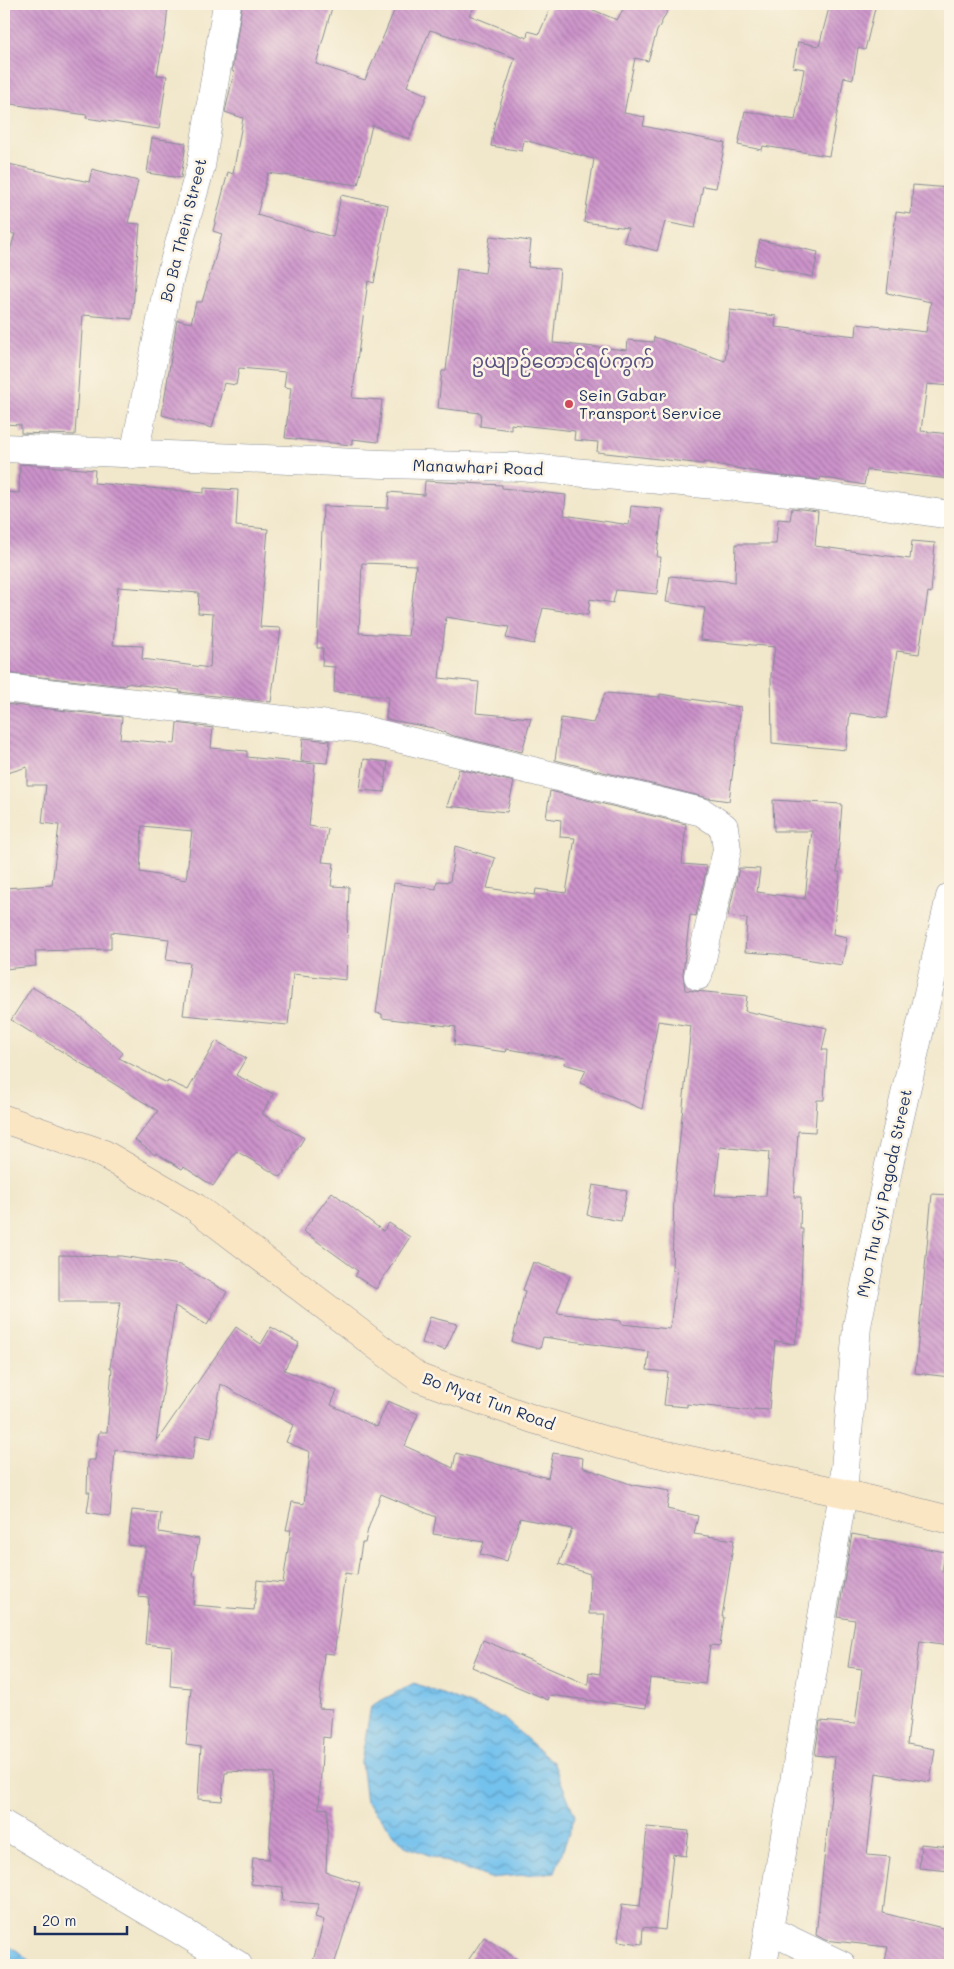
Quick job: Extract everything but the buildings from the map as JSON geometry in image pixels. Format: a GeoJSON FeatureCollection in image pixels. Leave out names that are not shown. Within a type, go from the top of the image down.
{"type":"FeatureCollection","features":[{"type":"Feature","properties":{"kind":"main road","name":"Bo Myat Tun Road"},"geometry":{"type":"LineString","coordinates":[[4,1119],[104,1154],[194,1207],[420,1378],[533,1418],[620,1445],[843,1493],[950,1520]]}},
{"type":"Feature","properties":{"kind":"street","name":"Bo Ba Thein Street"},"geometry":{"type":"LineString","coordinates":[[134,455],[169,280],[201,166],[227,4]]}},
{"type":"Feature","properties":{"kind":"street","name":"Manawhari Road"},"geometry":{"type":"LineString","coordinates":[[4,448],[134,455],[520,467],[810,494],[950,515]]}},
{"type":"Feature","properties":{"kind":"street"},"geometry":{"type":"LineString","coordinates":[[4,688],[356,728],[702,812],[724,827],[727,850],[698,976]]}},
{"type":"Feature","properties":{"kind":"street","name":"Myo Thu Gyi Pagoda Street"},"geometry":{"type":"LineString","coordinates":[[763,1965],[843,1493],[857,1326],[889,1165],[950,897]]}},
{"type":"Feature","properties":{"kind":"street"},"geometry":{"type":"LineString","coordinates":[[4,1826],[238,1965]]}},
{"type":"Feature","properties":{"kind":"street"},"geometry":{"type":"LineString","coordinates":[[769,1930],[842,1965]]}},
{"type":"Feature","properties":{"kind":"water"},"geometry":{"type":"Polygon","coordinates":[[[414,1683],[503,1718],[553,1762],[575,1816],[555,1872],[490,1878],[405,1846],[366,1802],[361,1762],[371,1706],[414,1683]]]}},
{"type":"Feature","properties":{"kind":"water"},"geometry":{"type":"Polygon","coordinates":[[[4,1941],[36,1965],[4,1965],[4,1941]]]}},
{"type":"Feature","properties":{"kind":"place","name":"Sein Gabar Transport Service"},"geometry":{"type":"Point","coordinates":[569,404]}},
{"type":"Feature","properties":{"kind":"district","name":"ဥယျာဉ်တောင်ရပ်ကွက်"},"geometry":{"type":"Point","coordinates":[563,361]}}]}
